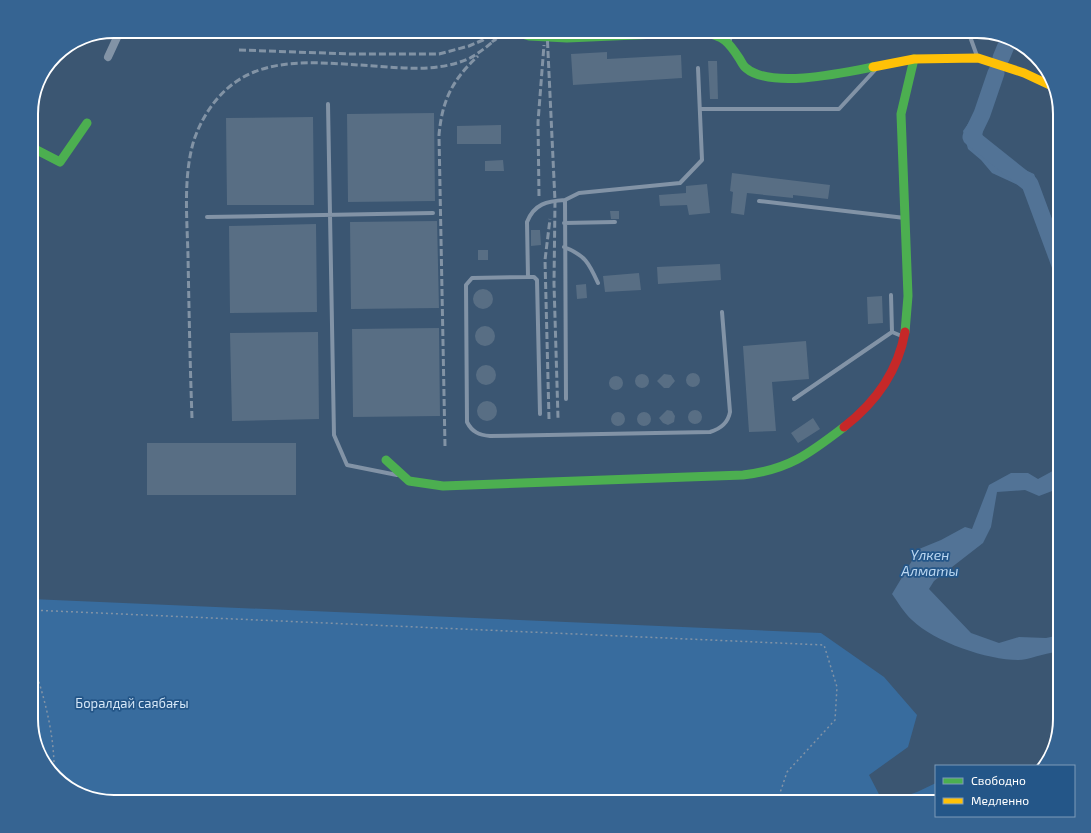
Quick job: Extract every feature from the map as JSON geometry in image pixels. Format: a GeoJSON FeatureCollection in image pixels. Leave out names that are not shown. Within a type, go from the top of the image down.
{"type":"FeatureCollection","features":[{"type":"Feature","properties":{"kind":"street"},"geometry":{"type":"LineString","coordinates":[[108,58],[117,38]]}},
{"type":"Feature","properties":{"kind":"street"},"geometry":{"type":"LineString","coordinates":[[722,38],[729,42],[745,68],[756,74],[774,78],[826,76],[914,59],[978,58],[1024,73],[1046,83]]}},
{"type":"Feature","properties":{"kind":"street"},"geometry":{"type":"LineString","coordinates":[[386,460],[410,481],[443,486],[743,475],[779,470],[801,460],[860,415],[873,401],[886,384],[905,337],[908,316],[900,114],[914,59]]}},
{"type":"Feature","properties":{"kind":"street"},"geometry":{"type":"LineString","coordinates":[[38,150],[60,162],[87,123]]}},
{"type":"Feature","properties":{"kind":"lane"},"geometry":{"type":"LineString","coordinates":[[729,42],[730,38]]}},
{"type":"Feature","properties":{"kind":"lane"},"geometry":{"type":"LineString","coordinates":[[971,38],[978,58]]}},
{"type":"Feature","properties":{"kind":"lane"},"geometry":{"type":"LineString","coordinates":[[700,109],[839,109],[877,67]]}},
{"type":"Feature","properties":{"kind":"lane"},"geometry":{"type":"LineString","coordinates":[[528,277],[526,222],[529,215],[542,203],[565,200],[579,193],[680,183],[702,160],[698,68]]}},
{"type":"Feature","properties":{"kind":"lane"},"geometry":{"type":"LineString","coordinates":[[328,104],[334,435],[347,465],[404,476]]}},
{"type":"Feature","properties":{"kind":"lane"},"geometry":{"type":"LineString","coordinates":[[565,200],[564,246],[566,399]]}},
{"type":"Feature","properties":{"kind":"lane"},"geometry":{"type":"LineString","coordinates":[[758,201],[905,218]]}},
{"type":"Feature","properties":{"kind":"lane"},"geometry":{"type":"LineString","coordinates":[[207,217],[433,213]]}},
{"type":"Feature","properties":{"kind":"lane"},"geometry":{"type":"LineString","coordinates":[[564,223],[615,222]]}},
{"type":"Feature","properties":{"kind":"lane"},"geometry":{"type":"LineString","coordinates":[[564,246],[582,255],[589,263],[598,283]]}},
{"type":"Feature","properties":{"kind":"lane"},"geometry":{"type":"LineString","coordinates":[[540,414],[537,280],[534,277],[472,278],[466,285],[467,422],[474,431],[481,435],[702,432],[716,430],[725,424],[729,418],[730,412],[722,312]]}},
{"type":"Feature","properties":{"kind":"lane"},"geometry":{"type":"LineString","coordinates":[[891,295],[892,332]]}},
{"type":"Feature","properties":{"kind":"lane"},"geometry":{"type":"LineString","coordinates":[[892,332],[905,337]]}},
{"type":"Feature","properties":{"kind":"lane"},"geometry":{"type":"LineString","coordinates":[[794,399],[892,332]]}},
{"type":"Feature","properties":{"kind":"path"},"geometry":{"type":"LineString","coordinates":[[38,610],[824,645],[837,687],[835,720],[787,772],[779,795]]}},
{"type":"Feature","properties":{"kind":"path"},"geometry":{"type":"LineString","coordinates":[[38,679],[42,691],[54,765]]}},
{"type":"Feature","properties":{"kind":"green space","name":"Боралдай саябағы"},"geometry":{"type":"Polygon","coordinates":[[[38,599],[821,633],[884,677],[917,715],[908,747],[869,775],[879,795],[114,795],[89,791],[76,785],[57,769],[48,757],[39,734],[38,599]]]}},
{"type":"Feature","properties":{"kind":"green space"},"geometry":{"type":"Polygon","coordinates":[[[935,783],[935,795],[908,795],[935,783]]]}},
{"type":"Feature","properties":{"kind":"water"},"geometry":{"type":"Polygon","coordinates":[[[977,111],[989,111],[983,129],[983,141],[985,146],[990,152],[997,156],[1034,174],[1053,222],[1053,262],[1038,223],[1036,199],[1029,190],[992,173],[981,160],[968,149],[963,131],[977,111]]]}},
{"type":"Feature","properties":{"kind":"water","name":"Үлкен Алматы"},"geometry":{"type":"Polygon","coordinates":[[[1053,471],[1053,491],[1039,496],[1025,490],[997,492],[991,527],[983,543],[934,581],[929,589],[971,633],[999,643],[1019,637],[1046,638],[1053,636],[1053,653],[1018,660],[992,657],[962,648],[934,636],[909,617],[892,594],[919,549],[941,540],[965,527],[972,529],[989,485],[1011,473],[1028,473],[1038,479],[1053,471]]]}},
{"type":"Feature","properties":{"kind":"building"},"geometry":{"type":"Polygon","coordinates":[[[607,52],[607,59],[681,55],[682,78],[573,85],[571,54],[607,52]]]}},
{"type":"Feature","properties":{"kind":"building"},"geometry":{"type":"Polygon","coordinates":[[[708,61],[717,61],[718,99],[710,99],[708,61]]]}},
{"type":"Feature","properties":{"kind":"building"},"geometry":{"type":"Polygon","coordinates":[[[434,113],[435,201],[348,202],[347,114],[434,113]]]}},
{"type":"Feature","properties":{"kind":"building"},"geometry":{"type":"Polygon","coordinates":[[[313,117],[314,205],[227,205],[226,118],[313,117]]]}},
{"type":"Feature","properties":{"kind":"building"},"geometry":{"type":"Polygon","coordinates":[[[501,125],[501,144],[457,144],[457,126],[501,125]]]}},
{"type":"Feature","properties":{"kind":"building"},"geometry":{"type":"Polygon","coordinates":[[[503,160],[504,171],[485,171],[485,161],[503,160]]]}},
{"type":"Feature","properties":{"kind":"building"},"geometry":{"type":"Polygon","coordinates":[[[732,173],[830,185],[828,199],[793,195],[793,198],[747,193],[744,215],[731,213],[733,192],[730,191],[732,173]]]}},
{"type":"Feature","properties":{"kind":"building"},"geometry":{"type":"Polygon","coordinates":[[[707,184],[710,213],[689,215],[687,205],[660,206],[659,195],[686,193],[686,186],[707,184]]]}},
{"type":"Feature","properties":{"kind":"building"},"geometry":{"type":"Polygon","coordinates":[[[610,211],[619,211],[619,219],[611,219],[610,211]]]}},
{"type":"Feature","properties":{"kind":"building"},"geometry":{"type":"Polygon","coordinates":[[[437,221],[439,308],[351,309],[350,222],[437,221]]]}},
{"type":"Feature","properties":{"kind":"building"},"geometry":{"type":"Polygon","coordinates":[[[316,224],[317,312],[230,313],[229,226],[316,224]]]}},
{"type":"Feature","properties":{"kind":"building"},"geometry":{"type":"Polygon","coordinates":[[[531,230],[540,230],[541,245],[531,246],[531,230]]]}},
{"type":"Feature","properties":{"kind":"building"},"geometry":{"type":"Polygon","coordinates":[[[478,250],[488,250],[488,260],[478,260],[478,250]]]}},
{"type":"Feature","properties":{"kind":"building"},"geometry":{"type":"Polygon","coordinates":[[[720,264],[721,280],[658,284],[657,267],[720,264]]]}},
{"type":"Feature","properties":{"kind":"building"},"geometry":{"type":"Polygon","coordinates":[[[639,273],[641,290],[605,292],[603,276],[639,273]]]}},
{"type":"Feature","properties":{"kind":"building"},"geometry":{"type":"Polygon","coordinates":[[[586,284],[587,298],[577,299],[576,285],[586,284]]]}},
{"type":"Feature","properties":{"kind":"building"},"geometry":{"type":"Polygon","coordinates":[[[483,289],[490,292],[493,299],[490,306],[483,309],[476,306],[473,299],[476,292],[483,289]]]}},
{"type":"Feature","properties":{"kind":"building"},"geometry":{"type":"Polygon","coordinates":[[[882,296],[883,323],[868,324],[867,297],[882,296]]]}},
{"type":"Feature","properties":{"kind":"building"},"geometry":{"type":"Polygon","coordinates":[[[485,326],[492,329],[495,336],[492,343],[485,346],[478,343],[475,336],[478,329],[485,326]]]}},
{"type":"Feature","properties":{"kind":"building"},"geometry":{"type":"Polygon","coordinates":[[[439,328],[440,416],[353,417],[352,329],[439,328]]]}},
{"type":"Feature","properties":{"kind":"building"},"geometry":{"type":"Polygon","coordinates":[[[318,332],[319,419],[232,421],[230,333],[318,332]]]}},
{"type":"Feature","properties":{"kind":"building"},"geometry":{"type":"Polygon","coordinates":[[[806,341],[809,379],[772,382],[776,431],[749,432],[743,346],[806,341]]]}},
{"type":"Feature","properties":{"kind":"building"},"geometry":{"type":"Polygon","coordinates":[[[486,365],[493,368],[496,375],[493,382],[486,385],[479,382],[476,375],[479,368],[486,365]]]}},
{"type":"Feature","properties":{"kind":"building"},"geometry":{"type":"Polygon","coordinates":[[[690,373],[696,373],[700,377],[700,383],[696,387],[690,387],[686,383],[686,377],[690,373]]]}},
{"type":"Feature","properties":{"kind":"building"},"geometry":{"type":"Polygon","coordinates":[[[639,374],[645,374],[649,378],[649,384],[645,388],[639,388],[635,384],[635,378],[639,374]]]}},
{"type":"Feature","properties":{"kind":"building"},"geometry":{"type":"Polygon","coordinates":[[[664,374],[671,375],[675,381],[669,388],[664,388],[657,381],[664,374]]]}},
{"type":"Feature","properties":{"kind":"building"},"geometry":{"type":"Polygon","coordinates":[[[613,376],[619,376],[623,380],[623,386],[619,390],[613,390],[609,386],[609,380],[613,376]]]}},
{"type":"Feature","properties":{"kind":"building"},"geometry":{"type":"Polygon","coordinates":[[[487,401],[494,404],[497,411],[494,418],[487,421],[480,418],[477,411],[480,404],[487,401]]]}},
{"type":"Feature","properties":{"kind":"building"},"geometry":{"type":"Polygon","coordinates":[[[667,410],[672,411],[675,416],[674,422],[668,425],[663,423],[659,418],[667,410]]]}},
{"type":"Feature","properties":{"kind":"building"},"geometry":{"type":"Polygon","coordinates":[[[692,410],[698,410],[702,414],[702,420],[698,424],[692,424],[688,420],[688,414],[692,410]]]}},
{"type":"Feature","properties":{"kind":"building"},"geometry":{"type":"Polygon","coordinates":[[[615,412],[621,412],[625,416],[625,422],[621,426],[615,426],[611,422],[611,416],[615,412]]]}},
{"type":"Feature","properties":{"kind":"building"},"geometry":{"type":"Polygon","coordinates":[[[641,412],[647,412],[651,416],[651,422],[647,426],[641,426],[637,422],[637,416],[641,412]]]}},
{"type":"Feature","properties":{"kind":"building"},"geometry":{"type":"Polygon","coordinates":[[[813,418],[820,429],[798,443],[791,433],[813,418]]]}},
{"type":"Feature","properties":{"kind":"building"},"geometry":{"type":"Polygon","coordinates":[[[147,443],[296,443],[296,495],[147,495],[147,443]]]}},
{"type":"Feature","properties":{"kind":"waterway","name":"Үлкен Алматы"},"geometry":{"type":"LineString","coordinates":[[1001,58],[1007,44]]}},
{"type":"Feature","properties":{"kind":"waterway","name":"Үлкен Алматы"},"geometry":{"type":"LineString","coordinates":[[996,73],[982,114],[971,137],[1030,184],[1053,246]]}},
{"type":"Feature","properties":{"kind":"railway"},"geometry":{"type":"LineString","coordinates":[[239,50],[351,54],[439,54],[469,46],[486,38]]}},
{"type":"Feature","properties":{"kind":"railway"},"geometry":{"type":"LineString","coordinates":[[492,42],[496,38]]}},
{"type":"Feature","properties":{"kind":"railway"},"geometry":{"type":"LineString","coordinates":[[547,38],[555,201],[554,284],[558,418]]}},
{"type":"Feature","properties":{"kind":"railway"},"geometry":{"type":"LineString","coordinates":[[192,418],[187,212],[188,168],[198,129],[209,109],[216,100],[224,91],[243,77],[254,72],[279,65],[333,63],[401,68],[430,68],[457,63],[470,58],[496,39]]}},
{"type":"Feature","properties":{"kind":"railway"},"geometry":{"type":"LineString","coordinates":[[539,196],[538,122],[544,45]]}},
{"type":"Feature","properties":{"kind":"railway"},"geometry":{"type":"LineString","coordinates":[[445,446],[440,123],[446,101],[455,83],[461,74],[478,56]]}},
{"type":"Feature","properties":{"kind":"railway"},"geometry":{"type":"LineString","coordinates":[[549,419],[545,260],[550,219]]}},
{"type":"Feature","properties":{"kind":"traffic: fast"},"geometry":{"type":"LineString","coordinates":[[721,38],[732,47],[746,68],[757,74],[772,78],[807,78],[873,67]]}},
{"type":"Feature","properties":{"kind":"traffic: fast"},"geometry":{"type":"LineString","coordinates":[[905,332],[908,296],[901,114],[914,59]]}},
{"type":"Feature","properties":{"kind":"traffic: fast"},"geometry":{"type":"LineString","coordinates":[[38,151],[60,162],[87,123]]}},
{"type":"Feature","properties":{"kind":"traffic: fast"},"geometry":{"type":"LineString","coordinates":[[386,460],[409,481],[443,486],[743,475],[759,473],[786,465],[809,453],[844,427]]}},
{"type":"Feature","properties":{"kind":"traffic: slow"},"geometry":{"type":"LineString","coordinates":[[873,67],[914,59],[978,58],[1024,73],[1046,83]]}},
{"type":"Feature","properties":{"kind":"traffic: jam"},"geometry":{"type":"LineString","coordinates":[[844,427],[866,408],[884,385],[897,360],[905,332]]}}]}
